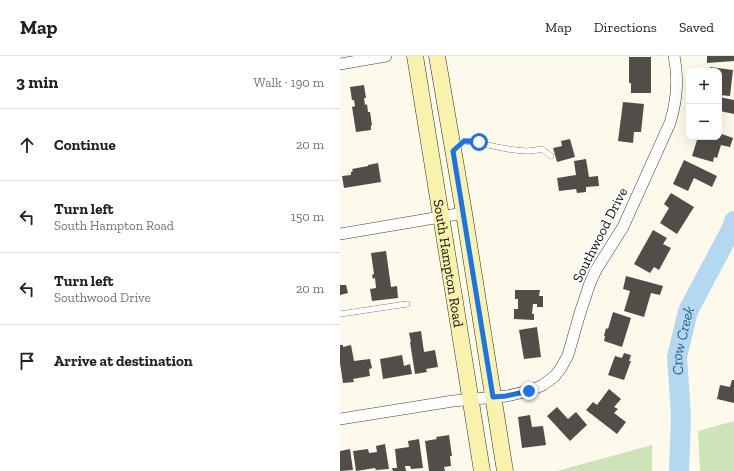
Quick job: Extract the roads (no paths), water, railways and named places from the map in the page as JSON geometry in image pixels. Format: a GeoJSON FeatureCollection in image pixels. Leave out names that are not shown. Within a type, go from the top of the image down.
{"type":"FeatureCollection","features":[{"type":"Feature","properties":{"kind":"main road","name":"South Hampton Road"},"geometry":{"type":"LineString","coordinates":[[415,56],[482,471]]}},
{"type":"Feature","properties":{"kind":"main road","name":"South Hampton Road"},"geometry":{"type":"LineString","coordinates":[[437,56],[464,213],[505,471]]}},
{"type":"Feature","properties":{"kind":"main road"},"geometry":{"type":"LineString","coordinates":[[431,154],[453,151]]}},
{"type":"Feature","properties":{"kind":"street"},"geometry":{"type":"LineString","coordinates":[[340,64],[386,56]]}},
{"type":"Feature","properties":{"kind":"street","name":"Southwood Drive"},"geometry":{"type":"LineString","coordinates":[[340,419],[453,401],[506,396],[529,391],[543,385],[555,376],[568,355],[590,283],[596,270],[623,227],[670,123],[675,107],[677,89],[674,56]]}},
{"type":"Feature","properties":{"kind":"street"},"geometry":{"type":"LineString","coordinates":[[340,234],[464,213]]}},
{"type":"Feature","properties":{"kind":"lane"},"geometry":{"type":"LineString","coordinates":[[453,151],[464,141],[479,142],[501,148],[526,151],[542,149],[551,156]]}},
{"type":"Feature","properties":{"kind":"lane"},"geometry":{"type":"LineString","coordinates":[[340,314],[407,304]]}},
{"type":"Feature","properties":{"kind":"waterway","name":"Crow Creek"},"geometry":{"type":"LineString","coordinates":[[679,471],[681,416],[677,357],[688,311],[732,228],[734,221]]}}]}
